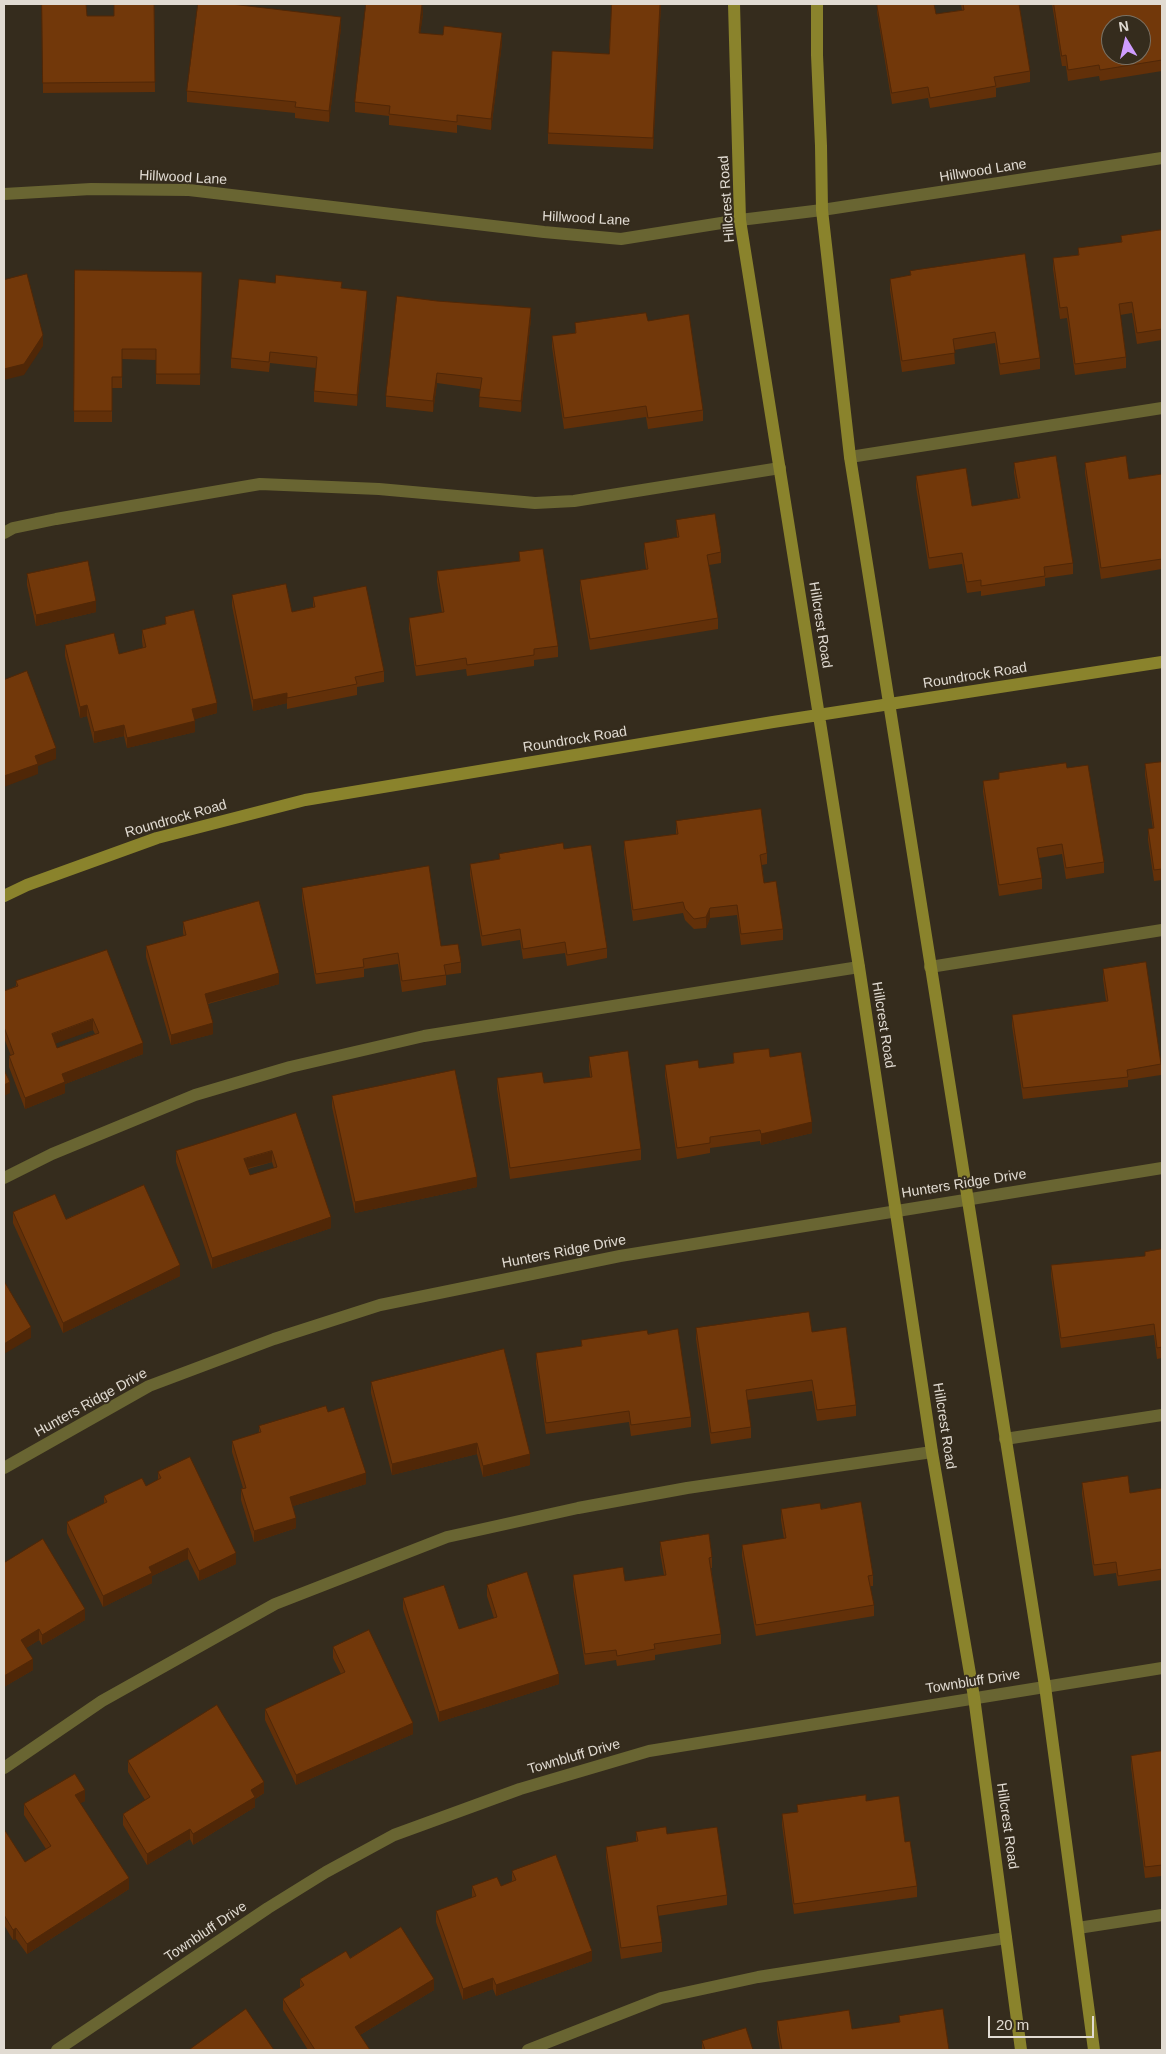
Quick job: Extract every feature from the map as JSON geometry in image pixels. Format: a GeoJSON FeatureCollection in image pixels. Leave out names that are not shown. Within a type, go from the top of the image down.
{"type":"FeatureCollection","features":[{"type":"Feature","properties":{"kind":"main road","name":"Hillcrest Road"},"geometry":{"type":"LineString","coordinates":[[734,4],[740,220],[896,1210],[932,1452],[974,1697],[1021,2050]]}},
{"type":"Feature","properties":{"kind":"main road"},"geometry":{"type":"LineString","coordinates":[[817,4],[816,55],[822,210],[850,457],[1004,1439],[1045,1686],[1094,2050]]}},
{"type":"Feature","properties":{"kind":"main road","name":"Roundrock Road"},"geometry":{"type":"LineString","coordinates":[[4,896],[27,885],[157,838],[305,800],[818,715],[1162,662]]}},
{"type":"Feature","properties":{"kind":"street","name":"Hillwood Lane"},"geometry":{"type":"LineString","coordinates":[[4,194],[91,189],[189,190],[544,232],[621,239],[1162,158]]}},
{"type":"Feature","properties":{"kind":"street"},"geometry":{"type":"LineString","coordinates":[[850,457],[1162,408]]}},
{"type":"Feature","properties":{"kind":"street"},"geometry":{"type":"LineString","coordinates":[[4,533],[13,528],[56,519],[260,484],[379,489],[535,504],[574,501],[780,468]]}},
{"type":"Feature","properties":{"kind":"street"},"geometry":{"type":"LineString","coordinates":[[930,967],[1162,930]]}},
{"type":"Feature","properties":{"kind":"street"},"geometry":{"type":"LineString","coordinates":[[4,1178],[52,1154],[195,1095],[290,1067],[424,1036],[858,967]]}},
{"type":"Feature","properties":{"kind":"street","name":"Hunters Ridge Drive"},"geometry":{"type":"LineString","coordinates":[[4,1468],[149,1386],[274,1339],[380,1305],[620,1256],[967,1198],[1162,1168]]}},
{"type":"Feature","properties":{"kind":"street"},"geometry":{"type":"LineString","coordinates":[[1004,1439],[1162,1415]]}},
{"type":"Feature","properties":{"kind":"street"},"geometry":{"type":"LineString","coordinates":[[4,1768],[102,1701],[275,1604],[447,1537],[578,1508],[687,1488],[932,1452]]}},
{"type":"Feature","properties":{"kind":"street","name":"Townbluff Drive"},"geometry":{"type":"LineString","coordinates":[[58,2050],[276,1903],[326,1872],[394,1836],[520,1789],[649,1751],[1162,1668]]}},
{"type":"Feature","properties":{"kind":"street"},"geometry":{"type":"LineString","coordinates":[[1078,1928],[1162,1915]]}},
{"type":"Feature","properties":{"kind":"street"},"geometry":{"type":"LineString","coordinates":[[528,2050],[661,1998],[758,1977],[1006,1938]]}},
{"type":"Feature","properties":{"kind":"building"},"geometry":{"type":"Polygon","coordinates":[[[42,4],[86,4],[87,16],[114,16],[114,4],[154,4],[155,82],[43,83],[42,4]]]}},
{"type":"Feature","properties":{"kind":"building"},"geometry":{"type":"Polygon","coordinates":[[[198,4],[231,4],[341,17],[329,111],[295,107],[296,102],[187,91],[198,4]]]}},
{"type":"Feature","properties":{"kind":"building"},"geometry":{"type":"Polygon","coordinates":[[[366,4],[422,4],[419,33],[443,35],[444,26],[502,33],[491,119],[457,115],[457,122],[389,114],[390,106],[355,102],[366,4]]]}},
{"type":"Feature","properties":{"kind":"building"},"geometry":{"type":"Polygon","coordinates":[[[612,4],[660,4],[653,138],[548,133],[552,51],[609,54],[612,4]]]}},
{"type":"Feature","properties":{"kind":"building"},"geometry":{"type":"Polygon","coordinates":[[[877,4],[934,4],[936,14],[964,10],[963,4],[1019,4],[1030,71],[994,77],[996,86],[930,98],[928,87],[892,93],[877,4]]]}},
{"type":"Feature","properties":{"kind":"building"},"geometry":{"type":"Polygon","coordinates":[[[1054,4],[1162,4],[1162,60],[1151,62],[1151,15],[1101,15],[1101,65],[1131,65],[1100,70],[1099,65],[1068,70],[1066,55],[1062,56],[1054,4]]]}},
{"type":"Feature","properties":{"kind":"building"},"geometry":{"type":"Polygon","coordinates":[[[1162,230],[1162,329],[1137,333],[1132,302],[1119,304],[1126,357],[1075,364],[1067,307],[1060,308],[1053,258],[1079,255],[1078,248],[1122,242],[1121,236],[1162,230]]]}},
{"type":"Feature","properties":{"kind":"building"},"geometry":{"type":"Polygon","coordinates":[[[1025,254],[1040,358],[1000,364],[995,332],[953,339],[955,353],[902,361],[890,279],[911,275],[910,271],[1025,254]]]}},
{"type":"Feature","properties":{"kind":"building"},"geometry":{"type":"Polygon","coordinates":[[[75,270],[202,272],[200,374],[156,374],[156,349],[122,349],[122,377],[112,377],[112,411],[74,411],[75,270]]]}},
{"type":"Feature","properties":{"kind":"building"},"geometry":{"type":"Polygon","coordinates":[[[27,274],[43,335],[24,364],[4,369],[4,280],[27,274]]]}},
{"type":"Feature","properties":{"kind":"building"},"geometry":{"type":"Polygon","coordinates":[[[276,275],[342,282],[341,288],[367,291],[357,395],[314,391],[317,357],[270,352],[269,362],[231,358],[239,279],[275,283],[276,275]]]}},
{"type":"Feature","properties":{"kind":"building"},"geometry":{"type":"Polygon","coordinates":[[[397,296],[531,308],[521,401],[479,397],[482,378],[437,373],[433,401],[386,396],[397,296]]]}},
{"type":"Feature","properties":{"kind":"building"},"geometry":{"type":"Polygon","coordinates":[[[646,313],[648,321],[689,314],[703,410],[648,418],[646,406],[564,418],[552,336],[576,333],[575,323],[646,313]]]}},
{"type":"Feature","properties":{"kind":"building"},"geometry":{"type":"Polygon","coordinates":[[[1056,456],[1073,563],[1044,567],[1045,576],[981,586],[981,580],[967,582],[962,553],[929,558],[916,476],[966,468],[972,506],[1020,498],[1014,463],[1056,456]]]}},
{"type":"Feature","properties":{"kind":"building"},"geometry":{"type":"Polygon","coordinates":[[[1126,456],[1129,479],[1162,474],[1162,559],[1101,568],[1085,463],[1126,456]]]}},
{"type":"Feature","properties":{"kind":"building"},"geometry":{"type":"Polygon","coordinates":[[[715,514],[721,552],[707,555],[718,618],[590,639],[580,580],[648,569],[644,543],[679,537],[676,520],[715,514]]]}},
{"type":"Feature","properties":{"kind":"building"},"geometry":{"type":"Polygon","coordinates":[[[543,549],[558,646],[534,649],[534,655],[467,665],[466,658],[416,666],[409,618],[444,612],[437,571],[520,561],[519,552],[543,549]]]}},
{"type":"Feature","properties":{"kind":"building"},"geometry":{"type":"Polygon","coordinates":[[[88,561],[96,601],[36,615],[27,574],[88,561]]]}},
{"type":"Feature","properties":{"kind":"building"},"geometry":{"type":"Polygon","coordinates":[[[286,584],[292,612],[315,607],[313,597],[366,586],[384,671],[355,677],[357,684],[287,698],[287,693],[253,700],[232,595],[286,584]]]}},
{"type":"Feature","properties":{"kind":"building"},"geometry":{"type":"Polygon","coordinates":[[[194,610],[217,703],[192,709],[195,721],[127,738],[124,725],[94,732],[87,705],[80,707],[65,645],[114,633],[119,654],[146,647],[142,630],[166,624],[165,617],[194,610]]]}},
{"type":"Feature","properties":{"kind":"building"},"geometry":{"type":"Polygon","coordinates":[[[27,671],[56,748],[35,756],[38,764],[4,776],[4,680],[27,671]]]}},
{"type":"Feature","properties":{"kind":"building"},"geometry":{"type":"Polygon","coordinates":[[[1162,762],[1162,869],[1154,870],[1148,829],[1154,828],[1145,764],[1162,762]]]}},
{"type":"Feature","properties":{"kind":"building"},"geometry":{"type":"Polygon","coordinates":[[[1066,763],[1067,768],[1088,765],[1104,862],[1066,868],[1062,844],[1037,848],[1042,878],[999,885],[983,781],[999,779],[999,773],[1066,763]]]}},
{"type":"Feature","properties":{"kind":"building"},"geometry":{"type":"Polygon","coordinates":[[[761,809],[767,853],[760,855],[764,883],[776,881],[783,929],[741,934],[737,905],[710,908],[706,917],[694,919],[685,909],[683,902],[633,910],[624,841],[678,834],[676,821],[761,809]]]}},
{"type":"Feature","properties":{"kind":"building"},"geometry":{"type":"Polygon","coordinates":[[[563,843],[564,849],[591,845],[607,948],[567,955],[565,942],[523,949],[520,929],[482,936],[470,864],[500,859],[499,854],[563,843]]]}},
{"type":"Feature","properties":{"kind":"building"},"geometry":{"type":"Polygon","coordinates":[[[429,866],[441,946],[458,944],[461,962],[444,965],[446,975],[402,981],[398,953],[363,959],[364,967],[316,974],[302,888],[429,866]]]}},
{"type":"Feature","properties":{"kind":"building"},"geometry":{"type":"Polygon","coordinates":[[[259,901],[279,973],[205,994],[213,1023],[171,1035],[146,946],[186,935],[183,922],[259,901]]]}},
{"type":"Feature","properties":{"kind":"building"},"geometry":{"type":"Polygon","coordinates":[[[107,950],[143,1043],[62,1074],[65,1082],[25,1098],[9,1056],[14,1054],[4,1027],[4,991],[18,986],[16,981],[107,950]],[[93,1019],[52,1034],[57,1048],[99,1033],[93,1019]]]}},
{"type":"Feature","properties":{"kind":"building"},"geometry":{"type":"Polygon","coordinates":[[[1146,962],[1161,1064],[1127,1070],[1128,1077],[1023,1088],[1012,1015],[1108,1001],[1103,969],[1146,962]]]}},
{"type":"Feature","properties":{"kind":"building"},"geometry":{"type":"Polygon","coordinates":[[[769,1049],[770,1057],[801,1052],[812,1122],[761,1134],[760,1130],[710,1137],[710,1143],[677,1148],[665,1065],[698,1060],[699,1068],[734,1063],[733,1053],[769,1049]]]}},
{"type":"Feature","properties":{"kind":"building"},"geometry":{"type":"Polygon","coordinates":[[[628,1051],[641,1149],[510,1168],[497,1078],[542,1072],[544,1083],[592,1077],[589,1057],[628,1051]]]}},
{"type":"Feature","properties":{"kind":"building"},"geometry":{"type":"Polygon","coordinates":[[[4,1070],[10,1082],[4,1085],[4,1070]]]}},
{"type":"Feature","properties":{"kind":"building"},"geometry":{"type":"Polygon","coordinates":[[[455,1070],[477,1177],[355,1202],[332,1096],[455,1070]]]}},
{"type":"Feature","properties":{"kind":"building"},"geometry":{"type":"Polygon","coordinates":[[[296,1113],[331,1217],[212,1258],[176,1151],[296,1113]],[[272,1151],[244,1159],[250,1175],[277,1167],[272,1151]]]}},
{"type":"Feature","properties":{"kind":"building"},"geometry":{"type":"Polygon","coordinates":[[[144,1185],[180,1265],[63,1323],[13,1212],[55,1194],[66,1219],[144,1185]]]}},
{"type":"Feature","properties":{"kind":"building"},"geometry":{"type":"Polygon","coordinates":[[[1162,1249],[1162,1347],[1157,1348],[1154,1324],[1061,1338],[1051,1265],[1145,1256],[1145,1252],[1162,1249]]]}},
{"type":"Feature","properties":{"kind":"building"},"geometry":{"type":"Polygon","coordinates":[[[4,1281],[31,1327],[4,1344],[4,1281]]]}},
{"type":"Feature","properties":{"kind":"building"},"geometry":{"type":"Polygon","coordinates":[[[809,1312],[812,1332],[846,1327],[856,1405],[817,1410],[812,1380],[746,1390],[751,1427],[711,1433],[696,1328],[809,1312]]]}},
{"type":"Feature","properties":{"kind":"building"},"geometry":{"type":"Polygon","coordinates":[[[678,1329],[691,1417],[631,1425],[629,1411],[546,1423],[536,1353],[582,1346],[581,1340],[647,1330],[648,1334],[678,1329]]]}},
{"type":"Feature","properties":{"kind":"building"},"geometry":{"type":"Polygon","coordinates":[[[504,1349],[530,1454],[483,1466],[477,1443],[392,1464],[371,1382],[504,1349]]]}},
{"type":"Feature","properties":{"kind":"building"},"geometry":{"type":"Polygon","coordinates":[[[326,1406],[328,1412],[344,1407],[366,1473],[290,1497],[296,1518],[254,1531],[241,1489],[246,1488],[232,1441],[261,1432],[259,1426],[326,1406]]]}},
{"type":"Feature","properties":{"kind":"building"},"geometry":{"type":"Polygon","coordinates":[[[190,1457],[236,1553],[199,1571],[188,1548],[149,1567],[152,1573],[103,1596],[67,1522],[107,1502],[104,1496],[142,1478],[146,1486],[161,1478],[158,1472],[190,1457]]]}},
{"type":"Feature","properties":{"kind":"building"},"geometry":{"type":"Polygon","coordinates":[[[1128,1476],[1130,1493],[1162,1488],[1162,1569],[1118,1576],[1116,1562],[1094,1565],[1082,1483],[1128,1476]]]}},
{"type":"Feature","properties":{"kind":"building"},"geometry":{"type":"Polygon","coordinates":[[[861,1502],[873,1575],[868,1576],[874,1605],[756,1625],[742,1545],[786,1538],[781,1509],[820,1503],[821,1509],[861,1502]]]}},
{"type":"Feature","properties":{"kind":"building"},"geometry":{"type":"Polygon","coordinates":[[[709,1534],[712,1557],[709,1558],[721,1634],[654,1644],[655,1649],[617,1656],[616,1650],[585,1654],[573,1575],[623,1567],[625,1581],[666,1575],[660,1542],[709,1534]]]}},
{"type":"Feature","properties":{"kind":"building"},"geometry":{"type":"Polygon","coordinates":[[[43,1539],[85,1609],[42,1635],[39,1629],[21,1640],[33,1659],[4,1676],[4,1563],[43,1539]]]}},
{"type":"Feature","properties":{"kind":"building"},"geometry":{"type":"Polygon","coordinates":[[[527,1572],[559,1674],[439,1712],[403,1598],[444,1585],[459,1629],[497,1617],[487,1585],[527,1572]]]}},
{"type":"Feature","properties":{"kind":"building"},"geometry":{"type":"Polygon","coordinates":[[[369,1630],[413,1723],[296,1775],[265,1709],[345,1672],[333,1647],[369,1630]]]}},
{"type":"Feature","properties":{"kind":"building"},"geometry":{"type":"Polygon","coordinates":[[[217,1705],[264,1782],[251,1790],[255,1797],[193,1834],[190,1829],[147,1854],[123,1814],[150,1797],[128,1761],[217,1705]]]}},
{"type":"Feature","properties":{"kind":"building"},"geometry":{"type":"Polygon","coordinates":[[[1162,1751],[1162,1865],[1145,1867],[1131,1756],[1162,1751]]]}},
{"type":"Feature","properties":{"kind":"building"},"geometry":{"type":"Polygon","coordinates":[[[75,1774],[85,1790],[75,1795],[129,1878],[27,1944],[16,1928],[13,1930],[4,1915],[4,1829],[25,1862],[51,1846],[24,1804],[75,1774]]]}},
{"type":"Feature","properties":{"kind":"building"},"geometry":{"type":"Polygon","coordinates":[[[866,1795],[866,1801],[899,1796],[905,1842],[910,1841],[917,1886],[794,1904],[782,1814],[798,1812],[797,1805],[866,1795]]]}},
{"type":"Feature","properties":{"kind":"building"},"geometry":{"type":"Polygon","coordinates":[[[666,1827],[667,1834],[717,1827],[727,1895],[657,1906],[662,1942],[621,1948],[606,1847],[638,1841],[636,1832],[666,1827]]]}},
{"type":"Feature","properties":{"kind":"building"},"geometry":{"type":"Polygon","coordinates":[[[556,1855],[592,1951],[496,1985],[493,1978],[463,1989],[436,1911],[476,1896],[472,1886],[497,1877],[501,1886],[516,1880],[512,1871],[556,1855]]]}},
{"type":"Feature","properties":{"kind":"building"},"geometry":{"type":"Polygon","coordinates":[[[401,1927],[434,1979],[355,2027],[370,2050],[315,2050],[283,1999],[304,1985],[300,1979],[346,1951],[350,1958],[401,1927]]]}},
{"type":"Feature","properties":{"kind":"building"},"geometry":{"type":"Polygon","coordinates":[[[246,2009],[274,2050],[189,2050],[246,2009]]]}},
{"type":"Feature","properties":{"kind":"building"},"geometry":{"type":"Polygon","coordinates":[[[943,2009],[949,2050],[782,2050],[777,2021],[849,2010],[852,2029],[900,2022],[899,2016],[943,2009]]]}},
{"type":"Feature","properties":{"kind":"building"},"geometry":{"type":"Polygon","coordinates":[[[746,2028],[753,2050],[705,2050],[702,2041],[746,2028]]]}}]}
